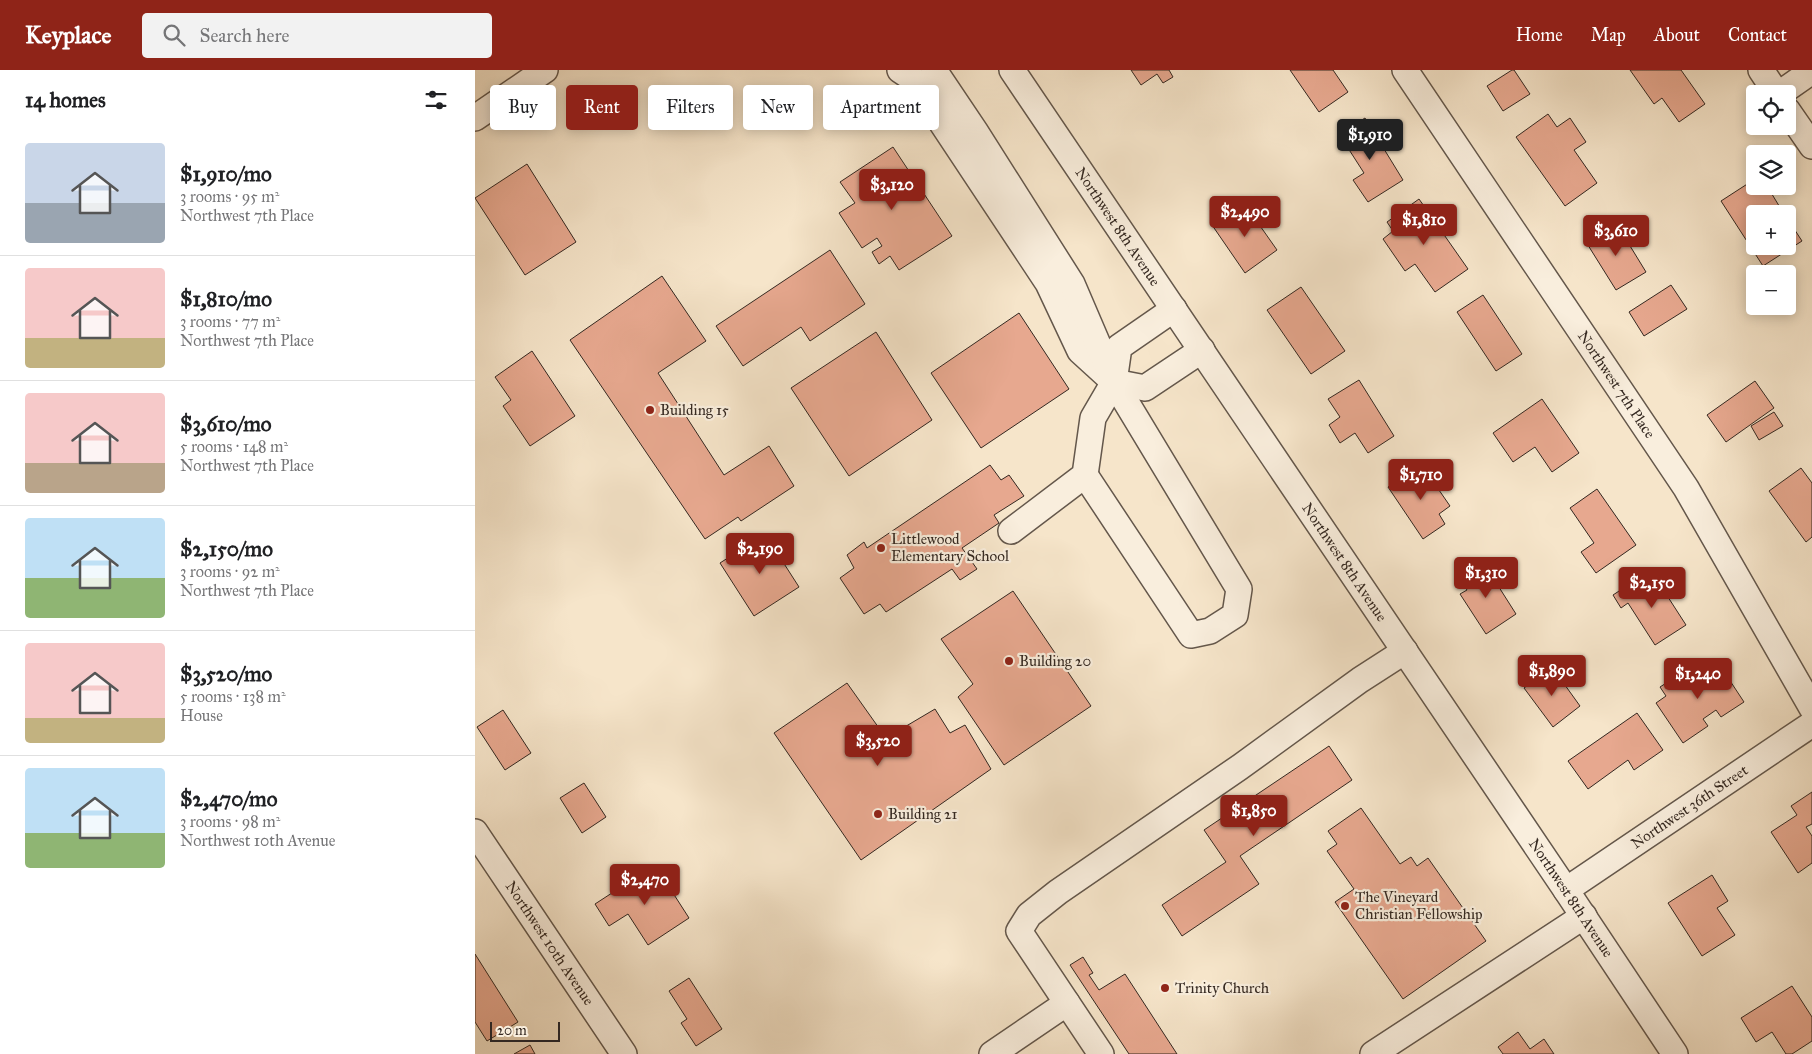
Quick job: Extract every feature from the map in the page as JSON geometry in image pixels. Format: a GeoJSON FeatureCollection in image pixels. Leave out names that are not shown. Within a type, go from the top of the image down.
{"type":"FeatureCollection","features":[{"type":"Feature","properties":{"kind":"street"},"geometry":{"type":"LineString","coordinates":[[475,118],[545,70]]}},
{"type":"Feature","properties":{"kind":"street"},"geometry":{"type":"LineString","coordinates":[[900,70],[912,78],[1048,283],[1080,351],[1114,382],[1145,388],[1202,350]]}},
{"type":"Feature","properties":{"kind":"street"},"geometry":{"type":"LineString","coordinates":[[934,70],[1072,284],[1114,382],[1239,589],[1235,615],[1211,631],[1191,635],[1085,476],[1093,418],[1114,382],[1119,347],[1174,309]]}},
{"type":"Feature","properties":{"kind":"street","name":"Northwest 8th Avenue"},"geometry":{"type":"LineString","coordinates":[[1012,70],[1584,916],[1675,1054]]}},
{"type":"Feature","properties":{"kind":"street","name":"Northwest 7th Place"},"geometry":{"type":"LineString","coordinates":[[1405,70],[1686,488],[1812,708]]}},
{"type":"Feature","properties":{"kind":"street"},"geometry":{"type":"LineString","coordinates":[[1761,70],[1772,85]]}},
{"type":"Feature","properties":{"kind":"street"},"geometry":{"type":"LineString","coordinates":[[1791,85],[1812,71]]}},
{"type":"Feature","properties":{"kind":"street"},"geometry":{"type":"LineString","coordinates":[[1796,123],[1812,146]]}},
{"type":"Feature","properties":{"kind":"street"},"geometry":{"type":"LineString","coordinates":[[1011,531],[1085,476]]}},
{"type":"Feature","properties":{"kind":"street"},"geometry":{"type":"LineString","coordinates":[[1101,1054],[1019,931],[1029,915],[1057,892],[1240,766],[1360,680],[1405,651]]}},
{"type":"Feature","properties":{"kind":"street","name":"Northwest 36th Street"},"geometry":{"type":"LineString","coordinates":[[1566,890],[1812,724]]}},
{"type":"Feature","properties":{"kind":"street","name":"Northwest 10th Avenue"},"geometry":{"type":"LineString","coordinates":[[475,832],[624,1054]]}},
{"type":"Feature","properties":{"kind":"street"},"geometry":{"type":"LineString","coordinates":[[1373,1054],[1584,916]]}},
{"type":"Feature","properties":{"kind":"street"},"geometry":{"type":"LineString","coordinates":[[992,1054],[1067,1003]]}},
{"type":"Feature","properties":{"kind":"building"},"geometry":{"type":"Polygon","coordinates":[[[1131,70],[1169,70],[1173,77],[1163,83],[1157,74],[1141,85],[1131,70]]]}},
{"type":"Feature","properties":{"kind":"building"},"geometry":{"type":"Polygon","coordinates":[[[1290,70],[1333,70],[1348,92],[1319,112],[1290,70]]]}},
{"type":"Feature","properties":{"kind":"building"},"geometry":{"type":"Polygon","coordinates":[[[1514,70],[1530,94],[1503,111],[1487,86],[1514,70]]]}},
{"type":"Feature","properties":{"kind":"building"},"geometry":{"type":"Polygon","coordinates":[[[1630,70],[1681,70],[1705,104],[1679,122],[1662,98],[1654,104],[1630,70]]]}},
{"type":"Feature","properties":{"kind":"building"},"geometry":{"type":"Polygon","coordinates":[[[1548,114],[1557,127],[1570,118],[1586,142],[1574,150],[1597,183],[1565,206],[1516,137],[1548,114]]]}},
{"type":"Feature","properties":{"kind":"building"},"geometry":{"type":"Polygon","coordinates":[[[1365,118],[1403,180],[1368,202],[1353,180],[1364,173],[1339,134],[1365,118]]]}},
{"type":"Feature","properties":{"kind":"building"},"geometry":{"type":"Polygon","coordinates":[[[893,147],[952,236],[899,270],[890,256],[879,264],[872,252],[882,246],[877,238],[862,248],[839,213],[855,203],[840,182],[893,147]]]}},
{"type":"Feature","properties":{"kind":"building"},"geometry":{"type":"Polygon","coordinates":[[[527,164],[576,242],[525,275],[475,198],[527,164]]]}},
{"type":"Feature","properties":{"kind":"building"},"geometry":{"type":"Polygon","coordinates":[[[1746,185],[1746,195],[1772,195],[1779,205],[1746,205],[1746,240],[1721,201],[1746,185]]]}},
{"type":"Feature","properties":{"kind":"building"},"geometry":{"type":"Polygon","coordinates":[[[1419,199],[1468,269],[1435,292],[1415,264],[1405,271],[1383,239],[1393,231],[1387,222],[1419,199]]]}},
{"type":"Feature","properties":{"kind":"building"},"geometry":{"type":"Polygon","coordinates":[[[1244,203],[1277,250],[1245,273],[1212,225],[1244,203]]]}},
{"type":"Feature","properties":{"kind":"building"},"geometry":{"type":"Polygon","coordinates":[[[1616,223],[1646,272],[1616,290],[1586,242],[1616,223]]]}},
{"type":"Feature","properties":{"kind":"building"},"geometry":{"type":"Polygon","coordinates":[[[1796,232],[1802,241],[1796,245],[1796,232]]]}},
{"type":"Feature","properties":{"kind":"building"},"geometry":{"type":"Polygon","coordinates":[[[830,250],[865,304],[810,341],[801,327],[743,366],[716,326],[830,250]]]}},
{"type":"Feature","properties":{"kind":"building"},"geometry":{"type":"Polygon","coordinates":[[[1756,255],[1780,255],[1765,265],[1762,265],[1756,255]]]}},
{"type":"Feature","properties":{"kind":"building","name":"Building 15"},"geometry":{"type":"Polygon","coordinates":[[[662,276],[706,341],[658,373],[724,475],[769,446],[794,486],[741,521],[738,517],[705,539],[570,340],[662,276]]]}},
{"type":"Feature","properties":{"kind":"building"},"geometry":{"type":"Polygon","coordinates":[[[1671,285],[1687,309],[1644,336],[1629,312],[1671,285]]]}},
{"type":"Feature","properties":{"kind":"building"},"geometry":{"type":"Polygon","coordinates":[[[1301,287],[1345,351],[1311,374],[1267,310],[1301,287]]]}},
{"type":"Feature","properties":{"kind":"building"},"geometry":{"type":"Polygon","coordinates":[[[1483,295],[1522,354],[1496,371],[1457,312],[1483,295]]]}},
{"type":"Feature","properties":{"kind":"building"},"geometry":{"type":"Polygon","coordinates":[[[1019,313],[1069,389],[981,448],[931,373],[1019,313]]]}},
{"type":"Feature","properties":{"kind":"building"},"geometry":{"type":"Polygon","coordinates":[[[876,332],[932,420],[849,476],[791,388],[876,332]]]}},
{"type":"Feature","properties":{"kind":"building"},"geometry":{"type":"Polygon","coordinates":[[[532,351],[575,416],[530,446],[503,406],[511,400],[495,377],[532,351]]]}},
{"type":"Feature","properties":{"kind":"building"},"geometry":{"type":"Polygon","coordinates":[[[1359,380],[1394,436],[1368,453],[1355,433],[1340,443],[1329,425],[1340,417],[1328,399],[1359,380]]]}},
{"type":"Feature","properties":{"kind":"building"},"geometry":{"type":"Polygon","coordinates":[[[1755,381],[1774,408],[1726,442],[1707,415],[1755,381]]]}},
{"type":"Feature","properties":{"kind":"building"},"geometry":{"type":"Polygon","coordinates":[[[1542,399],[1579,453],[1552,472],[1535,447],[1513,462],[1493,433],[1542,399]]]}},
{"type":"Feature","properties":{"kind":"building"},"geometry":{"type":"Polygon","coordinates":[[[1774,412],[1783,426],[1759,440],[1751,426],[1774,412]]]}},
{"type":"Feature","properties":{"kind":"building"},"geometry":{"type":"Polygon","coordinates":[[[1421,464],[1450,506],[1439,514],[1445,524],[1423,539],[1388,487],[1421,464]]]}},
{"type":"Feature","properties":{"kind":"building"},"geometry":{"type":"Polygon","coordinates":[[[990,465],[1001,480],[1009,475],[1024,496],[994,515],[999,523],[962,548],[977,569],[960,580],[952,569],[886,612],[880,604],[864,614],[840,578],[854,568],[847,555],[864,542],[867,548],[990,465]]]}},
{"type":"Feature","properties":{"kind":"building"},"geometry":{"type":"Polygon","coordinates":[[[1801,468],[1812,483],[1812,537],[1806,542],[1769,491],[1801,468]]]}},
{"type":"Feature","properties":{"kind":"building"},"geometry":{"type":"Polygon","coordinates":[[[1597,489],[1636,545],[1596,573],[1581,552],[1594,543],[1570,508],[1597,489]]]}},
{"type":"Feature","properties":{"kind":"building"},"geometry":{"type":"Polygon","coordinates":[[[765,534],[799,587],[754,616],[720,563],[765,534]]]}},
{"type":"Feature","properties":{"kind":"building"},"geometry":{"type":"Polygon","coordinates":[[[1483,562],[1516,614],[1486,634],[1460,594],[1467,590],[1459,577],[1483,562]]]}},
{"type":"Feature","properties":{"kind":"building"},"geometry":{"type":"Polygon","coordinates":[[[1639,578],[1644,587],[1657,580],[1686,625],[1655,645],[1628,603],[1621,608],[1613,595],[1639,578]]]}},
{"type":"Feature","properties":{"kind":"building","name":"Building 20"},"geometry":{"type":"Polygon","coordinates":[[[1013,591],[1091,706],[1004,765],[958,697],[973,684],[941,639],[1013,591]]]}},
{"type":"Feature","properties":{"kind":"building"},"geometry":{"type":"Polygon","coordinates":[[[1717,661],[1744,702],[1721,717],[1716,710],[1703,719],[1708,726],[1683,743],[1656,703],[1666,696],[1660,687],[1682,673],[1687,681],[1717,661]]]}},
{"type":"Feature","properties":{"kind":"building"},"geometry":{"type":"Polygon","coordinates":[[[1552,667],[1580,706],[1553,727],[1524,688],[1552,667]]]}},
{"type":"Feature","properties":{"kind":"building","name":"Building 21"},"geometry":{"type":"Polygon","coordinates":[[[847,683],[886,738],[935,709],[950,733],[965,725],[991,769],[861,860],[774,733],[847,683]]]}},
{"type":"Feature","properties":{"kind":"building"},"geometry":{"type":"Polygon","coordinates":[[[503,710],[531,753],[505,770],[477,727],[503,710]]]}},
{"type":"Feature","properties":{"kind":"building"},"geometry":{"type":"Polygon","coordinates":[[[1637,713],[1663,750],[1634,770],[1628,760],[1588,789],[1568,761],[1637,713]]]}},
{"type":"Feature","properties":{"kind":"building"},"geometry":{"type":"Polygon","coordinates":[[[1329,746],[1352,780],[1240,856],[1259,884],[1182,936],[1162,905],[1226,862],[1204,830],[1329,746]]]}},
{"type":"Feature","properties":{"kind":"building"},"geometry":{"type":"Polygon","coordinates":[[[584,783],[606,817],[582,833],[560,798],[584,783]]]}},
{"type":"Feature","properties":{"kind":"building"},"geometry":{"type":"Polygon","coordinates":[[[1812,792],[1812,824],[1806,827],[1812,836],[1812,863],[1798,873],[1771,832],[1797,815],[1791,806],[1812,792]]]}},
{"type":"Feature","properties":{"kind":"building"},"geometry":{"type":"Polygon","coordinates":[[[1361,808],[1400,864],[1411,857],[1417,866],[1428,858],[1486,941],[1403,999],[1335,902],[1354,889],[1327,851],[1337,844],[1328,831],[1361,808]]]}},
{"type":"Feature","properties":{"kind":"building"},"geometry":{"type":"Polygon","coordinates":[[[655,865],[689,918],[648,945],[628,914],[609,926],[595,904],[655,865]]]}},
{"type":"Feature","properties":{"kind":"building"},"geometry":{"type":"Polygon","coordinates":[[[1712,875],[1728,901],[1717,908],[1735,935],[1702,956],[1668,903],[1712,875]]]}},
{"type":"Feature","properties":{"kind":"building"},"geometry":{"type":"Polygon","coordinates":[[[475,954],[518,1022],[487,1041],[475,1022],[475,954]]]}},
{"type":"Feature","properties":{"kind":"building"},"geometry":{"type":"Polygon","coordinates":[[[1083,957],[1093,973],[1089,975],[1099,990],[1125,974],[1177,1054],[1129,1054],[1070,965],[1083,957]]]}},
{"type":"Feature","properties":{"kind":"building"},"geometry":{"type":"Polygon","coordinates":[[[689,978],[722,1029],[696,1046],[681,1023],[687,1019],[669,991],[689,978]]]}},
{"type":"Feature","properties":{"kind":"building"},"geometry":{"type":"Polygon","coordinates":[[[1792,986],[1812,1017],[1812,1041],[1792,1054],[1786,1054],[1772,1032],[1756,1042],[1741,1018],[1792,986]]]}},
{"type":"Feature","properties":{"kind":"building"},"geometry":{"type":"Polygon","coordinates":[[[1518,1032],[1530,1049],[1544,1039],[1554,1054],[1503,1054],[1498,1047],[1518,1032]]]}},
{"type":"Feature","properties":{"kind":"building"},"geometry":{"type":"Polygon","coordinates":[[[530,1045],[535,1054],[514,1054],[530,1045]]]}},
{"type":"Feature","properties":{"kind":"place","name":"Building 15"},"geometry":{"type":"Point","coordinates":[650,410]}},
{"type":"Feature","properties":{"kind":"place","name":"Littlewood Elementary School"},"geometry":{"type":"Point","coordinates":[881,548]}},
{"type":"Feature","properties":{"kind":"place","name":"Building 20"},"geometry":{"type":"Point","coordinates":[1009,661]}},
{"type":"Feature","properties":{"kind":"place","name":"Building 21"},"geometry":{"type":"Point","coordinates":[878,814]}},
{"type":"Feature","properties":{"kind":"place","name":"The Vineyard Christian Fellowship"},"geometry":{"type":"Point","coordinates":[1345,906]}},
{"type":"Feature","properties":{"kind":"place","name":"Trinity Church"},"geometry":{"type":"Point","coordinates":[1165,988]}}]}
